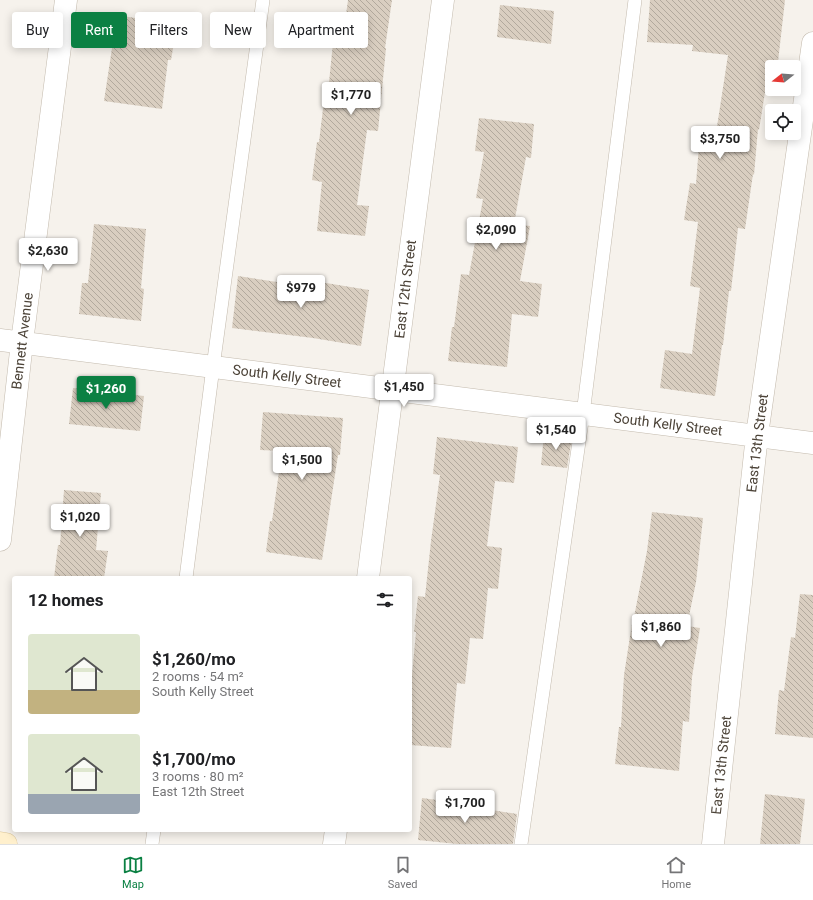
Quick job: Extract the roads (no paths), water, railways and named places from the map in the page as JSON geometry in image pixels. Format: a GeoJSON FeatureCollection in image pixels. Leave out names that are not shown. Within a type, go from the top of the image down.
{"type":"FeatureCollection","features":[{"type":"Feature","properties":{"kind":"main road"},"geometry":{"type":"LineString","coordinates":[[0,843],[6,844]]}},
{"type":"Feature","properties":{"kind":"street","name":"Bennett Avenue"},"geometry":{"type":"LineString","coordinates":[[0,540],[22,342],[66,0]]}},
{"type":"Feature","properties":{"kind":"street","name":"East 12th Street"},"geometry":{"type":"LineString","coordinates":[[368,576],[443,0]]}},
{"type":"Feature","properties":{"kind":"street","name":"East 13th Street"},"geometry":{"type":"LineString","coordinates":[[713,844],[757,435],[813,43]]}},
{"type":"Feature","properties":{"kind":"street","name":"South Kelly Street"},"geometry":{"type":"LineString","coordinates":[[0,340],[813,442]]}},
{"type":"Feature","properties":{"kind":"street"},"geometry":{"type":"LineString","coordinates":[[334,844],[336,832]]}},
{"type":"Feature","properties":{"kind":"lane"},"geometry":{"type":"LineString","coordinates":[[186,576],[213,367],[264,0]]}},
{"type":"Feature","properties":{"kind":"lane"},"geometry":{"type":"LineString","coordinates":[[521,844],[583,414],[635,0]]}},
{"type":"Feature","properties":{"kind":"lane"},"geometry":{"type":"LineString","coordinates":[[152,844],[154,832]]}}]}
